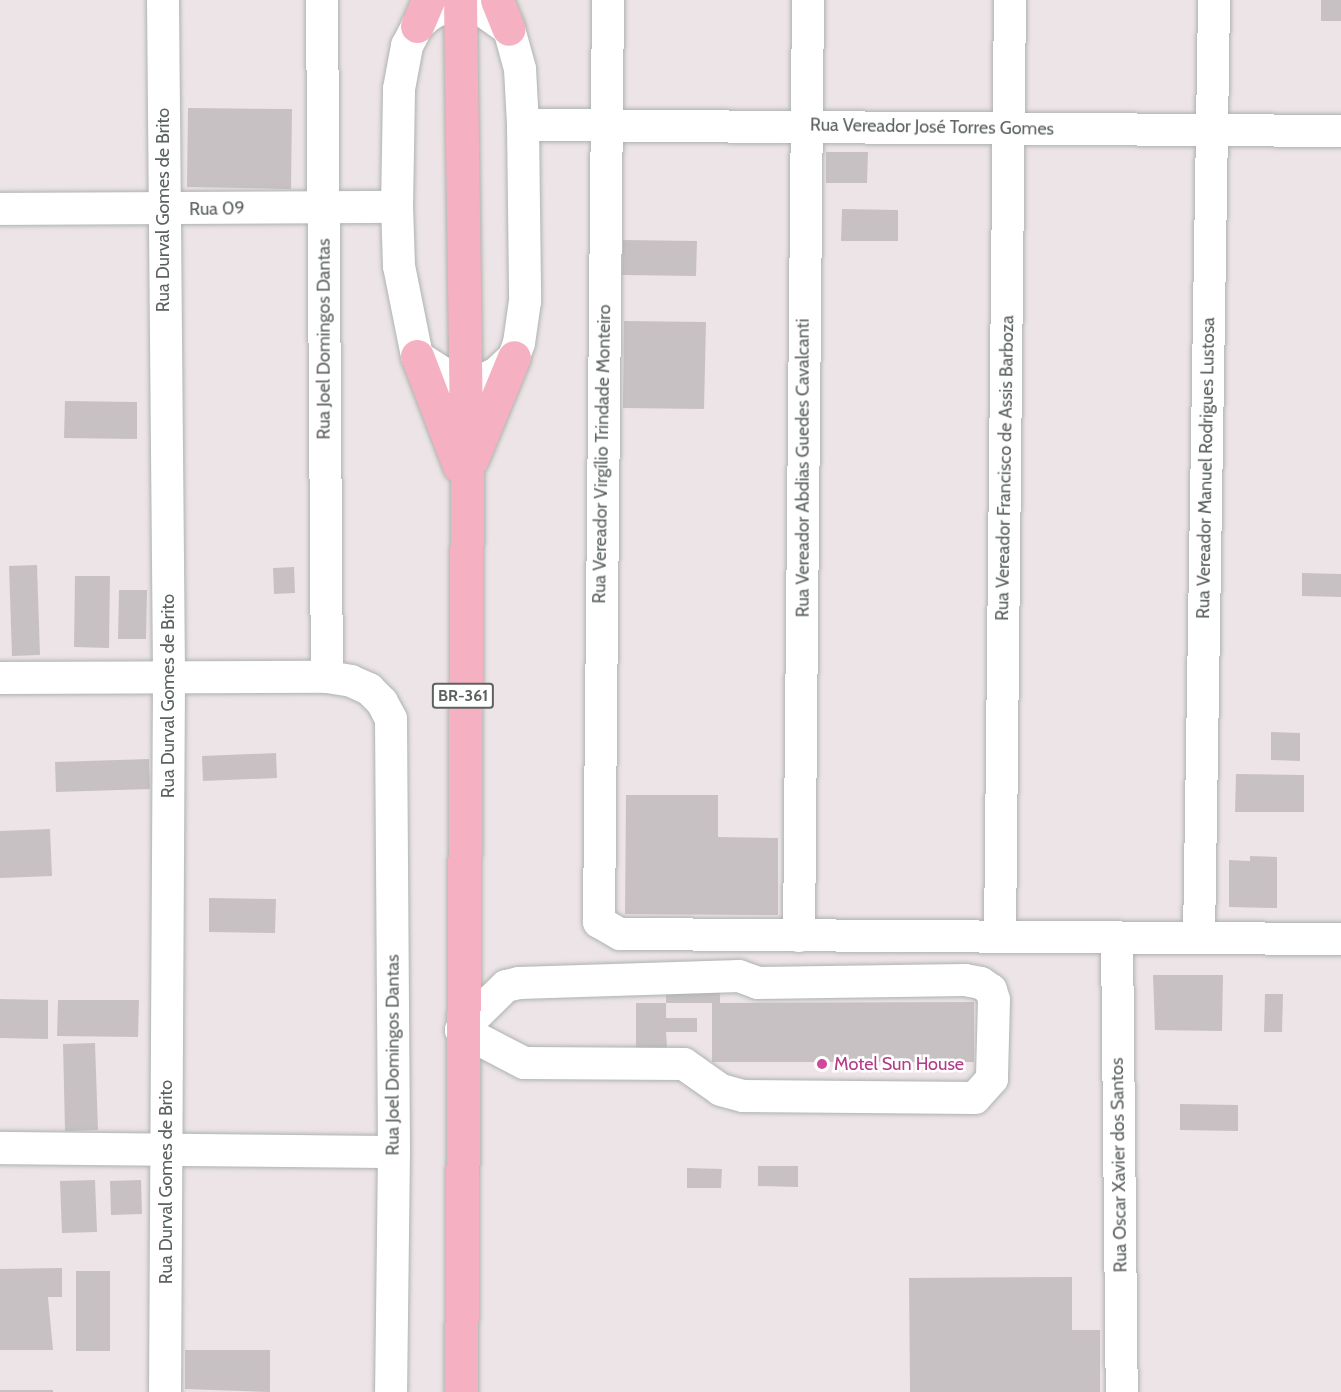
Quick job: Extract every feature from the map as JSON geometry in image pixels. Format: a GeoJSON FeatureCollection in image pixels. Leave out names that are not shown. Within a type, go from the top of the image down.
{"type":"FeatureCollection","features":[{"type":"Feature","properties":{"kind":"main road","name":"BR-361"},"geometry":{"type":"LineString","coordinates":[[460,4],[466,381],[461,1392]]}},
{"type":"Feature","properties":{"kind":"main road"},"geometry":{"type":"LineString","coordinates":[[417,356],[466,478]]}},
{"type":"Feature","properties":{"kind":"main road"},"geometry":{"type":"LineString","coordinates":[[466,478],[514,357]]}},
{"type":"Feature","properties":{"kind":"street","name":"Rua Durval Gomes de Brito"},"geometry":{"type":"LineString","coordinates":[[163,0],[162,209],[169,679],[165,1392]]}},
{"type":"Feature","properties":{"kind":"street","name":"Rua Joel Domingos Dantas"},"geometry":{"type":"LineString","coordinates":[[322,0],[327,677],[351,681],[369,689],[391,719],[394,1152],[391,1392]]}},
{"type":"Feature","properties":{"kind":"street","name":"Rua Vereador Virgílio Trindade Monteiro"},"geometry":{"type":"LineString","coordinates":[[608,0],[597,907],[600,922],[620,934],[799,936]]}},
{"type":"Feature","properties":{"kind":"street","name":"Rua Vereador Abdias Guedes Cavalcanti"},"geometry":{"type":"LineString","coordinates":[[799,936],[805,124],[808,0]]}},
{"type":"Feature","properties":{"kind":"street","name":"Rua Vereador Francisco de Assis Barboza"},"geometry":{"type":"LineString","coordinates":[[1000,936],[1011,0]]}},
{"type":"Feature","properties":{"kind":"street","name":"Rua Vereador Manuel Rodrigues Lustosa"},"geometry":{"type":"LineString","coordinates":[[1199,936],[1214,0]]}},
{"type":"Feature","properties":{"kind":"street"},"geometry":{"type":"LineString","coordinates":[[460,4],[503,14],[520,69],[523,125],[525,301],[514,357],[484,379],[466,381],[449,377],[417,356],[399,266],[397,207],[402,67],[423,13],[460,4]]}},
{"type":"Feature","properties":{"kind":"street","name":"Rua Vereador José Torres Gomes"},"geometry":{"type":"LineString","coordinates":[[523,125],[805,124],[1008,129],[1341,131]]}},
{"type":"Feature","properties":{"kind":"street","name":"Rua 09"},"geometry":{"type":"LineString","coordinates":[[0,209],[397,207]]}},
{"type":"Feature","properties":{"kind":"street"},"geometry":{"type":"LineString","coordinates":[[0,678],[327,677]]}},
{"type":"Feature","properties":{"kind":"street"},"geometry":{"type":"LineString","coordinates":[[799,936],[1199,936],[1341,939]]}},
{"type":"Feature","properties":{"kind":"street","name":"Rua Oscar Xavier dos Santos"},"geometry":{"type":"LineString","coordinates":[[1117,937],[1122,1392]]}},
{"type":"Feature","properties":{"kind":"street"},"geometry":{"type":"LineString","coordinates":[[740,976],[758,983],[965,980],[991,990],[994,1000],[995,1066],[986,1090],[975,1098],[743,1096],[721,1090],[684,1064],[525,1063],[461,1030],[506,986],[519,983],[740,976]]}},
{"type":"Feature","properties":{"kind":"street"},"geometry":{"type":"LineString","coordinates":[[0,1148],[394,1152]]}},
{"type":"Feature","properties":{"kind":"building"},"geometry":{"type":"Polygon","coordinates":[[[1321,0],[1341,0],[1341,21],[1321,21],[1321,0]]]}},
{"type":"Feature","properties":{"kind":"building"},"geometry":{"type":"Polygon","coordinates":[[[188,108],[292,109],[291,189],[187,187],[188,108]]]}},
{"type":"Feature","properties":{"kind":"building"},"geometry":{"type":"Polygon","coordinates":[[[826,152],[868,152],[867,183],[826,183],[826,152]]]}},
{"type":"Feature","properties":{"kind":"building"},"geometry":{"type":"Polygon","coordinates":[[[842,209],[898,210],[898,241],[841,241],[842,209]]]}},
{"type":"Feature","properties":{"kind":"building"},"geometry":{"type":"Polygon","coordinates":[[[623,240],[697,241],[696,276],[622,275],[623,240]]]}},
{"type":"Feature","properties":{"kind":"building"},"geometry":{"type":"Polygon","coordinates":[[[624,321],[706,322],[704,409],[623,408],[624,321]]]}},
{"type":"Feature","properties":{"kind":"building"},"geometry":{"type":"Polygon","coordinates":[[[65,401],[137,402],[137,439],[64,438],[65,401]]]}},
{"type":"Feature","properties":{"kind":"building"},"geometry":{"type":"Polygon","coordinates":[[[37,565],[40,655],[12,656],[9,566],[37,565]]]}},
{"type":"Feature","properties":{"kind":"building"},"geometry":{"type":"Polygon","coordinates":[[[294,567],[295,593],[274,594],[273,568],[294,567]]]}},
{"type":"Feature","properties":{"kind":"building"},"geometry":{"type":"Polygon","coordinates":[[[1302,573],[1341,574],[1341,597],[1302,596],[1302,573]]]}},
{"type":"Feature","properties":{"kind":"building"},"geometry":{"type":"Polygon","coordinates":[[[75,576],[110,576],[109,648],[74,647],[75,576]]]}},
{"type":"Feature","properties":{"kind":"building"},"geometry":{"type":"Polygon","coordinates":[[[119,590],[147,590],[146,639],[118,639],[119,590]]]}},
{"type":"Feature","properties":{"kind":"building"},"geometry":{"type":"Polygon","coordinates":[[[1271,732],[1300,733],[1300,761],[1271,760],[1271,732]]]}},
{"type":"Feature","properties":{"kind":"building"},"geometry":{"type":"Polygon","coordinates":[[[276,753],[277,778],[203,781],[202,756],[276,753]]]}},
{"type":"Feature","properties":{"kind":"building"},"geometry":{"type":"Polygon","coordinates":[[[149,759],[150,789],[56,792],[55,762],[149,759]]]}},
{"type":"Feature","properties":{"kind":"building"},"geometry":{"type":"Polygon","coordinates":[[[1236,774],[1304,775],[1304,812],[1235,812],[1236,774]]]}},
{"type":"Feature","properties":{"kind":"building"},"geometry":{"type":"Polygon","coordinates":[[[626,795],[718,795],[718,837],[778,838],[778,915],[625,914],[626,795]]]}},
{"type":"Feature","properties":{"kind":"building"},"geometry":{"type":"Polygon","coordinates":[[[50,829],[52,876],[0,878],[0,831],[50,829]]]}},
{"type":"Feature","properties":{"kind":"building"},"geometry":{"type":"Polygon","coordinates":[[[1250,856],[1277,857],[1277,908],[1229,907],[1229,860],[1250,861],[1250,856]]]}},
{"type":"Feature","properties":{"kind":"building"},"geometry":{"type":"Polygon","coordinates":[[[209,898],[276,899],[275,933],[209,932],[209,898]]]}},
{"type":"Feature","properties":{"kind":"building"},"geometry":{"type":"Polygon","coordinates":[[[1153,975],[1223,975],[1222,1031],[1155,1030],[1153,975]]]}},
{"type":"Feature","properties":{"kind":"building"},"geometry":{"type":"Polygon","coordinates":[[[666,987],[720,987],[720,1003],[974,1002],[974,1062],[712,1062],[712,1003],[666,1003],[666,987]]]}},
{"type":"Feature","properties":{"kind":"building"},"geometry":{"type":"Polygon","coordinates":[[[1265,994],[1283,994],[1282,1032],[1264,1032],[1265,994]]]}},
{"type":"Feature","properties":{"kind":"building"},"geometry":{"type":"Polygon","coordinates":[[[0,999],[48,1000],[48,1039],[0,1038],[0,999]]]}},
{"type":"Feature","properties":{"kind":"building"},"geometry":{"type":"Polygon","coordinates":[[[58,1000],[139,1000],[138,1037],[57,1036],[58,1000]]]}},
{"type":"Feature","properties":{"kind":"building"},"geometry":{"type":"Polygon","coordinates":[[[636,1003],[666,1003],[666,1018],[697,1018],[697,1032],[666,1032],[669,1076],[636,1076],[636,1003]]]}},
{"type":"Feature","properties":{"kind":"building"},"geometry":{"type":"Polygon","coordinates":[[[95,1043],[98,1130],[65,1131],[63,1044],[95,1043]]]}},
{"type":"Feature","properties":{"kind":"building"},"geometry":{"type":"Polygon","coordinates":[[[1180,1104],[1238,1105],[1238,1131],[1180,1130],[1180,1104]]]}},
{"type":"Feature","properties":{"kind":"building"},"geometry":{"type":"Polygon","coordinates":[[[758,1166],[798,1166],[798,1187],[758,1186],[758,1166]]]}},
{"type":"Feature","properties":{"kind":"building"},"geometry":{"type":"Polygon","coordinates":[[[687,1168],[722,1169],[721,1188],[687,1188],[687,1168]]]}},
{"type":"Feature","properties":{"kind":"building"},"geometry":{"type":"Polygon","coordinates":[[[95,1180],[97,1232],[62,1233],[60,1181],[95,1180]]]}},
{"type":"Feature","properties":{"kind":"building"},"geometry":{"type":"Polygon","coordinates":[[[141,1180],[142,1214],[111,1215],[110,1181],[141,1180]]]}},
{"type":"Feature","properties":{"kind":"building"},"geometry":{"type":"Polygon","coordinates":[[[62,1268],[62,1297],[48,1297],[53,1350],[0,1350],[0,1269],[62,1268]]]}},
{"type":"Feature","properties":{"kind":"building"},"geometry":{"type":"Polygon","coordinates":[[[76,1271],[110,1271],[110,1351],[76,1351],[76,1271]]]}},
{"type":"Feature","properties":{"kind":"building"},"geometry":{"type":"Polygon","coordinates":[[[1072,1277],[1072,1330],[1100,1330],[1100,1392],[910,1392],[909,1278],[1072,1277]]]}},
{"type":"Feature","properties":{"kind":"building"},"geometry":{"type":"Polygon","coordinates":[[[185,1350],[270,1350],[270,1392],[185,1389],[185,1350]]]}},
{"type":"Feature","properties":{"kind":"building"},"geometry":{"type":"Polygon","coordinates":[[[0,1390],[53,1390],[53,1392],[0,1392],[0,1390]]]}},
{"type":"Feature","properties":{"kind":"place","name":"Motel Sun House"},"geometry":{"type":"Point","coordinates":[822,1064]}}]}
